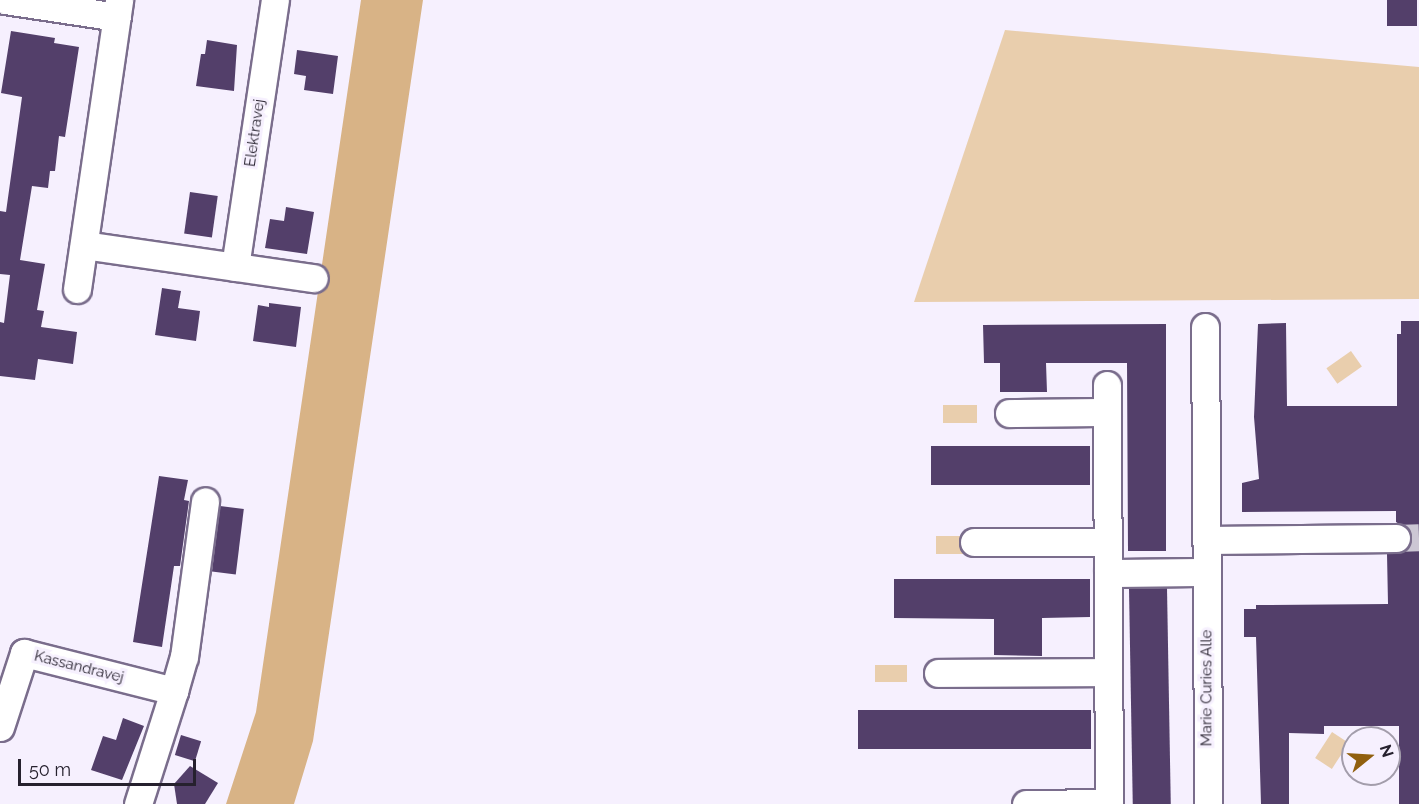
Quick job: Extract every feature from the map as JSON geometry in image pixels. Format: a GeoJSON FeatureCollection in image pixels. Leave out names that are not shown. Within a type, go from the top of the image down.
{"type":"FeatureCollection","features":[{"type":"Feature","properties":{"kind":"street"},"geometry":{"type":"LineString","coordinates":[[5,0],[118,8],[77,289]]}},
{"type":"Feature","properties":{"kind":"street","name":"Elektravej"},"geometry":{"type":"LineString","coordinates":[[236,267],[275,0]]}},
{"type":"Feature","properties":{"kind":"street"},"geometry":{"type":"LineString","coordinates":[[84,245],[314,278]]}},
{"type":"Feature","properties":{"kind":"street","name":"Marie Curies Alle"},"geometry":{"type":"LineString","coordinates":[[1205,327],[1208,804]]}},
{"type":"Feature","properties":{"kind":"street"},"geometry":{"type":"LineString","coordinates":[[1026,804],[1109,803],[1107,385]]}},
{"type":"Feature","properties":{"kind":"street"},"geometry":{"type":"LineString","coordinates":[[1009,412],[1107,411]]}},
{"type":"Feature","properties":{"kind":"street"},"geometry":{"type":"LineString","coordinates":[[138,804],[184,657],[206,501]]}},
{"type":"Feature","properties":{"kind":"street"},"geometry":{"type":"LineString","coordinates":[[1206,540],[1396,538]]}},
{"type":"Feature","properties":{"kind":"street"},"geometry":{"type":"LineString","coordinates":[[974,542],[1107,542]]}},
{"type":"Feature","properties":{"kind":"street"},"geometry":{"type":"LineString","coordinates":[[1108,573],[1206,572]]}},
{"type":"Feature","properties":{"kind":"street","name":"Kassandravej"},"geometry":{"type":"LineString","coordinates":[[0,727],[24,653],[174,690]]}},
{"type":"Feature","properties":{"kind":"street"},"geometry":{"type":"LineString","coordinates":[[938,673],[1108,672]]}},
{"type":"Feature","properties":{"kind":"shaded area"},"geometry":{"type":"Polygon","coordinates":[[[361,0],[423,0],[313,741],[294,804],[226,804],[256,712],[361,0]]]}},
{"type":"Feature","properties":{"kind":"shaded area"},"geometry":{"type":"Polygon","coordinates":[[[1005,30],[1419,67],[1419,299],[914,302],[1005,30]]]}},
{"type":"Feature","properties":{"kind":"shaded area"},"geometry":{"type":"Polygon","coordinates":[[[1351,351],[1362,367],[1337,384],[1326,368],[1351,351]]]}},
{"type":"Feature","properties":{"kind":"shaded area"},"geometry":{"type":"Polygon","coordinates":[[[943,405],[977,405],[977,423],[943,423],[943,405]]]}},
{"type":"Feature","properties":{"kind":"shaded area"},"geometry":{"type":"Polygon","coordinates":[[[936,536],[965,536],[965,554],[936,554],[936,536]]]}},
{"type":"Feature","properties":{"kind":"shaded area"},"geometry":{"type":"Polygon","coordinates":[[[875,665],[907,665],[907,682],[875,682],[875,665]]]}},
{"type":"Feature","properties":{"kind":"shaded area"},"geometry":{"type":"Polygon","coordinates":[[[1332,732],[1341,738],[1341,755],[1332,769],[1315,758],[1332,732]]]}},
{"type":"Feature","properties":{"kind":"building"},"geometry":{"type":"Polygon","coordinates":[[[1387,0],[1417,0],[1417,26],[1387,26],[1387,0]]]}},
{"type":"Feature","properties":{"kind":"building"},"geometry":{"type":"Polygon","coordinates":[[[11,31],[55,38],[54,43],[79,47],[65,137],[59,136],[55,171],[50,171],[48,188],[32,186],[20,260],[45,264],[37,310],[44,311],[41,327],[77,332],[73,364],[38,359],[35,380],[0,376],[0,322],[4,323],[10,275],[0,274],[0,211],[6,212],[22,97],[1,93],[11,31]]]}},
{"type":"Feature","properties":{"kind":"building"},"geometry":{"type":"Polygon","coordinates":[[[207,40],[237,45],[234,91],[196,86],[201,54],[205,54],[207,40]]]}},
{"type":"Feature","properties":{"kind":"building"},"geometry":{"type":"Polygon","coordinates":[[[297,50],[338,56],[333,94],[304,90],[306,76],[294,74],[297,50]]]}},
{"type":"Feature","properties":{"kind":"building"},"geometry":{"type":"Polygon","coordinates":[[[190,192],[218,196],[212,237],[184,234],[190,192]]]}},
{"type":"Feature","properties":{"kind":"building"},"geometry":{"type":"Polygon","coordinates":[[[286,207],[314,212],[307,254],[265,248],[270,219],[284,221],[286,207]]]}},
{"type":"Feature","properties":{"kind":"building"},"geometry":{"type":"Polygon","coordinates":[[[162,288],[181,291],[178,308],[200,311],[196,341],[155,335],[162,288]]]}},
{"type":"Feature","properties":{"kind":"building"},"geometry":{"type":"Polygon","coordinates":[[[269,303],[301,307],[296,347],[253,341],[258,305],[269,307],[269,303]]]}},
{"type":"Feature","properties":{"kind":"building"},"geometry":{"type":"Polygon","coordinates":[[[1401,321],[1419,321],[1419,804],[1399,804],[1401,726],[1324,726],[1324,734],[1289,733],[1289,804],[1261,804],[1256,637],[1244,637],[1244,609],[1256,609],[1256,605],[1388,604],[1387,554],[1404,551],[1412,538],[1409,530],[1396,522],[1396,511],[1242,512],[1242,483],[1259,479],[1254,417],[1258,324],[1286,323],[1287,406],[1397,406],[1397,334],[1401,334],[1401,321]]]}},
{"type":"Feature","properties":{"kind":"building"},"geometry":{"type":"Polygon","coordinates":[[[1166,324],[1166,551],[1128,551],[1127,363],[1046,363],[1047,392],[1000,392],[1000,363],[984,363],[983,325],[1166,324]]]}},
{"type":"Feature","properties":{"kind":"building"},"geometry":{"type":"Polygon","coordinates":[[[931,446],[1090,446],[1090,485],[931,485],[931,446]]]}},
{"type":"Feature","properties":{"kind":"building"},"geometry":{"type":"Polygon","coordinates":[[[159,476],[188,480],[184,500],[189,501],[180,566],[174,566],[162,647],[133,642],[159,476]]]}},
{"type":"Feature","properties":{"kind":"building"},"geometry":{"type":"Polygon","coordinates":[[[220,506],[244,509],[236,574],[212,572],[220,506]]]}},
{"type":"Feature","properties":{"kind":"building"},"geometry":{"type":"Polygon","coordinates":[[[894,579],[1090,579],[1090,617],[1042,618],[1042,656],[994,655],[994,619],[894,618],[894,579]]]}},
{"type":"Feature","properties":{"kind":"building"},"geometry":{"type":"Polygon","coordinates":[[[1167,588],[1171,804],[1133,804],[1129,589],[1167,588]]]}},
{"type":"Feature","properties":{"kind":"building"},"geometry":{"type":"Polygon","coordinates":[[[858,710],[1091,710],[1091,749],[858,749],[858,710]]]}},
{"type":"Feature","properties":{"kind":"building"},"geometry":{"type":"Polygon","coordinates":[[[123,718],[144,726],[122,780],[91,770],[103,736],[116,740],[123,718]]]}},
{"type":"Feature","properties":{"kind":"building"},"geometry":{"type":"Polygon","coordinates":[[[181,735],[201,741],[195,761],[175,755],[181,735]]]}},
{"type":"Feature","properties":{"kind":"building"},"geometry":{"type":"Polygon","coordinates":[[[190,766],[218,783],[205,804],[177,804],[174,784],[190,766]]]}},
{"type":"Feature","properties":{"kind":"tunnel"},"geometry":{"type":"LineString","coordinates":[[1396,538],[1419,537]]}}]}
